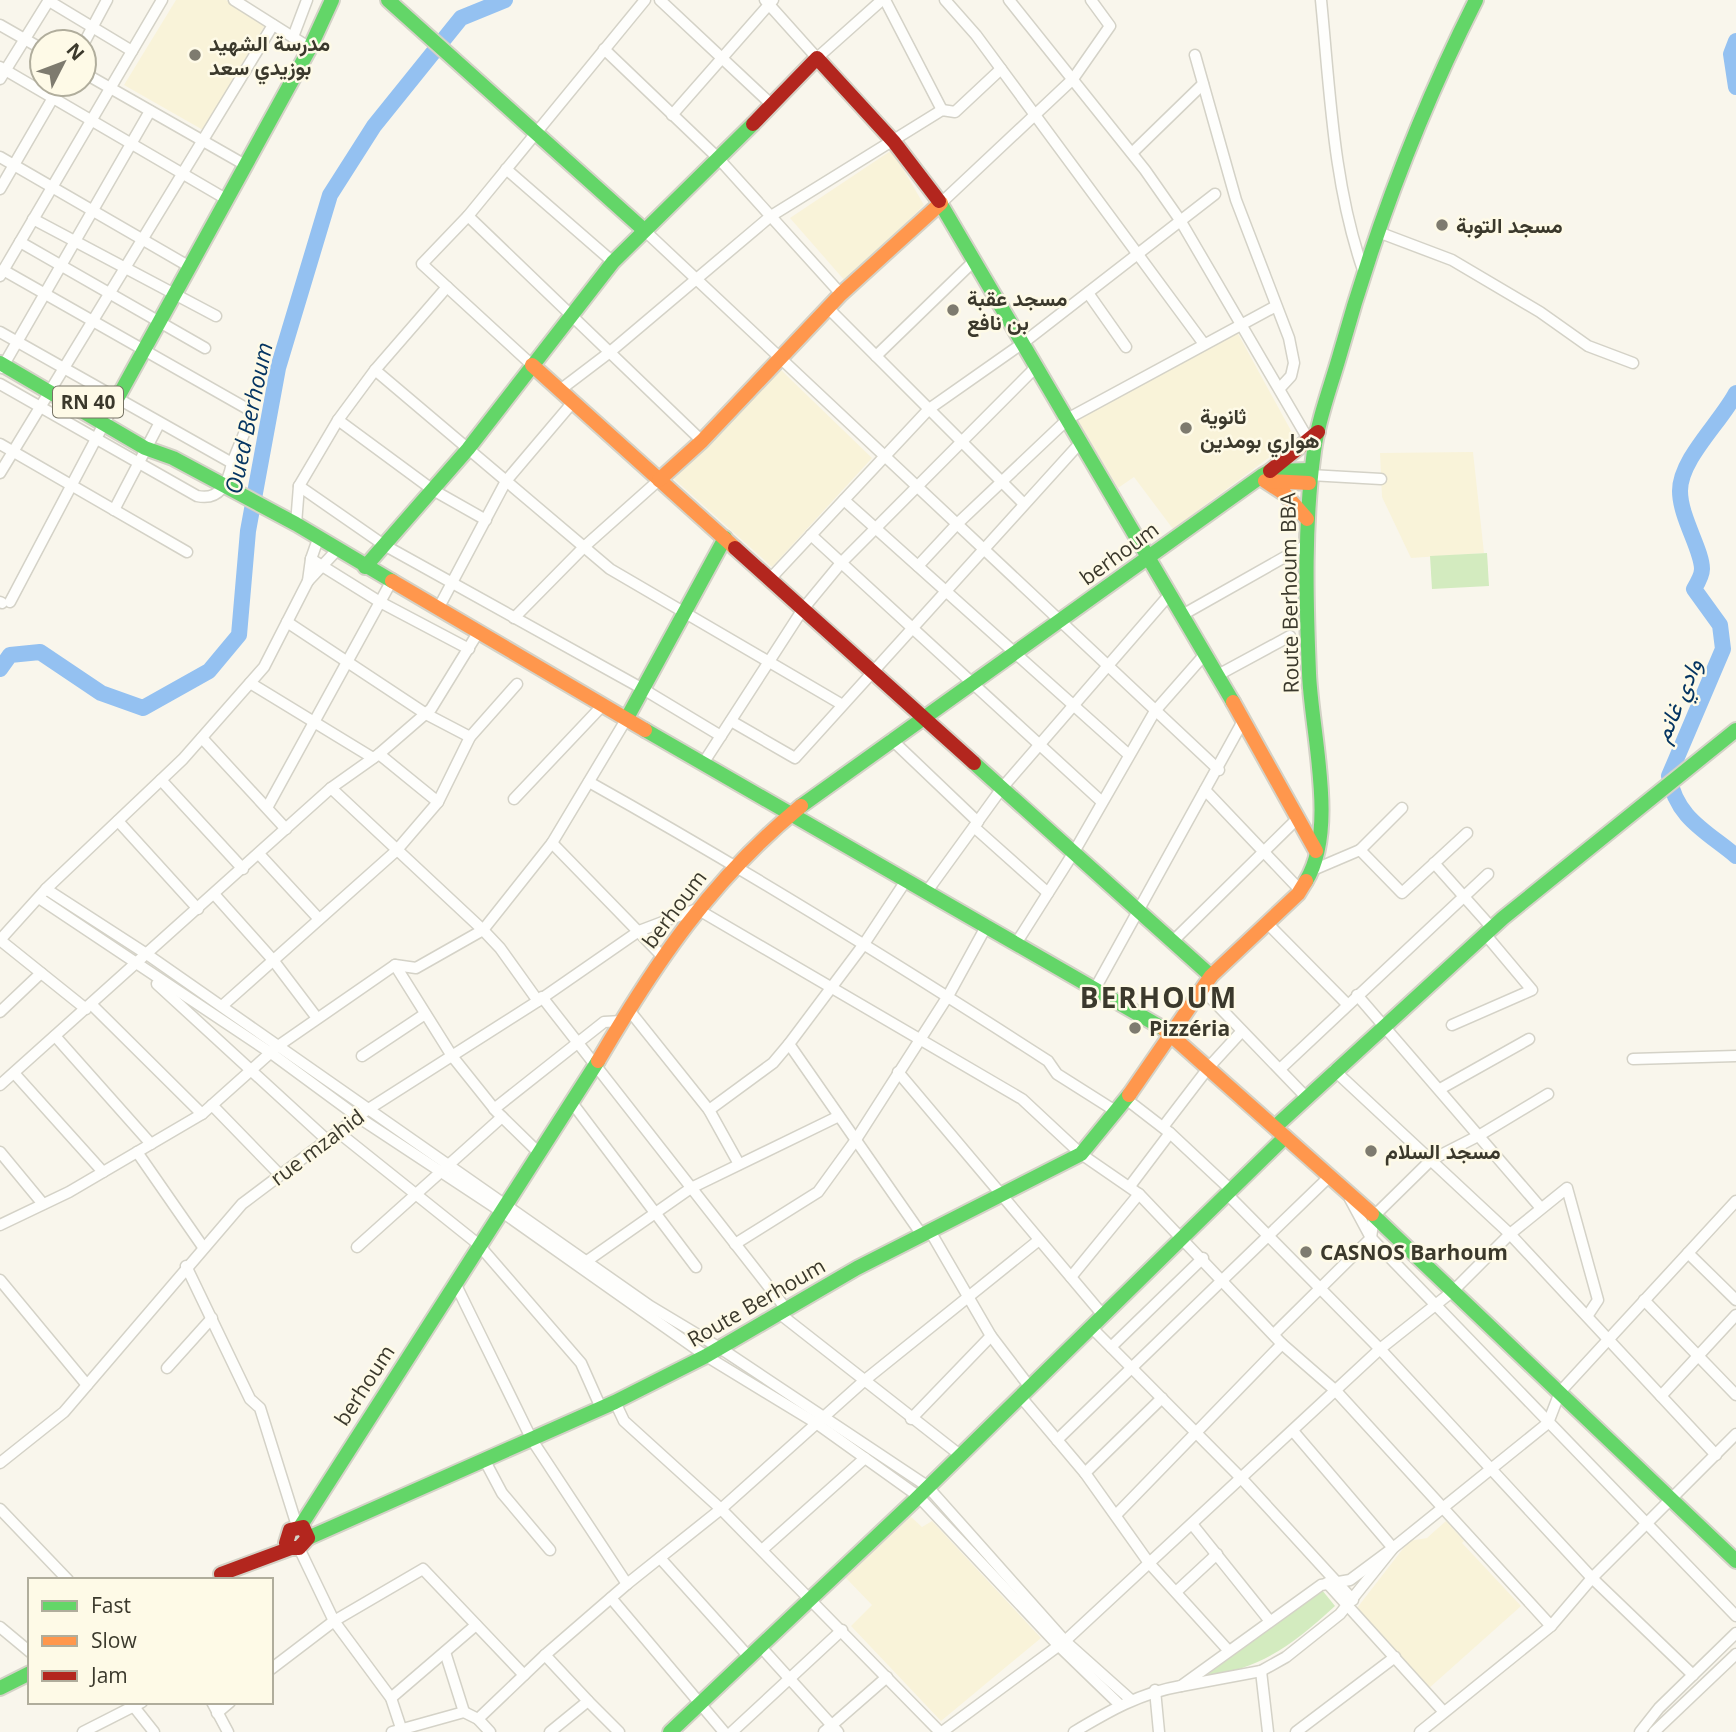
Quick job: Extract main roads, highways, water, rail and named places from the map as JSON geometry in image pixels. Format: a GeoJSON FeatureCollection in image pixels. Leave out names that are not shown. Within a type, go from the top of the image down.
{"type":"FeatureCollection","features":[{"type":"Feature","properties":{"kind":"main road"},"geometry":{"type":"LineString","coordinates":[[117,399],[226,199],[247,166],[310,48],[332,0]]}},
{"type":"Feature","properties":{"kind":"main road"},"geometry":{"type":"LineString","coordinates":[[388,0],[643,230]]}},
{"type":"Feature","properties":{"kind":"main road","name":"Route Berhoum BBA"},"geometry":{"type":"LineString","coordinates":[[1171,1034],[1211,975],[1268,923],[1300,890],[1313,870],[1321,821],[1309,675],[1306,545],[1314,440],[1363,270],[1433,85],[1476,0]]}},
{"type":"Feature","properties":{"kind":"main road"},"geometry":{"type":"LineString","coordinates":[[365,567],[468,449],[613,262],[719,159],[817,58],[894,142],[940,204],[1184,614],[1316,851]]}},
{"type":"Feature","properties":{"kind":"main road"},"geometry":{"type":"LineString","coordinates":[[659,480],[702,441],[841,293],[940,204]]}},
{"type":"Feature","properties":{"kind":"main road","name":"RN 40"},"geometry":{"type":"LineString","coordinates":[[2,362],[52,387],[148,444],[296,524],[601,706],[704,762],[789,816],[928,890],[1096,987],[1171,1034],[1374,1216],[1673,1498],[1736,1561]]}},
{"type":"Feature","properties":{"kind":"main road"},"geometry":{"type":"LineString","coordinates":[[532,366],[1211,975]]}},
{"type":"Feature","properties":{"kind":"main road","name":"berhoum"},"geometry":{"type":"LineString","coordinates":[[297,1537],[478,1244],[505,1208],[573,1104],[594,1064],[663,957],[697,909],[736,864],[789,816],[891,739],[1314,440]]}},
{"type":"Feature","properties":{"kind":"main road"},"geometry":{"type":"LineString","coordinates":[[1264,477],[1310,476]]}},
{"type":"Feature","properties":{"kind":"main road"},"geometry":{"type":"LineString","coordinates":[[1264,477],[1291,500],[1307,519]]}},
{"type":"Feature","properties":{"kind":"main road"},"geometry":{"type":"LineString","coordinates":[[627,718],[725,538]]}},
{"type":"Feature","properties":{"kind":"main road"},"geometry":{"type":"LineString","coordinates":[[670,1732],[923,1491],[1229,1192],[1306,1097],[1334,1070],[1488,931],[1736,730]]}},
{"type":"Feature","properties":{"kind":"main road","name":"Route Berhoum"},"geometry":{"type":"LineString","coordinates":[[216,1577],[297,1537],[485,1461],[608,1405],[706,1356],[857,1268],[1081,1154],[1117,1112],[1171,1034]]}},
{"type":"Feature","properties":{"kind":"main road"},"geometry":{"type":"LineString","coordinates":[[0,1688],[28,1674]]}},
{"type":"Feature","properties":{"kind":"waterway","name":"Oued Berhoum"},"geometry":{"type":"LineString","coordinates":[[0,669],[10,655],[40,652],[101,693],[143,708],[209,671],[239,635],[248,531],[278,368],[330,195],[374,126],[461,18],[505,0]]}},
{"type":"Feature","properties":{"kind":"waterway","name":"وادي غانم"},"geometry":{"type":"LineString","coordinates":[[1736,41],[1731,54],[1736,87]]}},
{"type":"Feature","properties":{"kind":"waterway","name":"وادي غانم"},"geometry":{"type":"LineString","coordinates":[[1736,393],[1694,454],[1682,479],[1681,501],[1699,552],[1702,569],[1694,589],[1720,625],[1723,649],[1669,776],[1678,803],[1685,813],[1703,831],[1736,856]]}},
{"type":"Feature","properties":{"kind":"place","name":"مدرسة الشهيد بوزيدي سعد"},"geometry":{"type":"Point","coordinates":[195,55]}},
{"type":"Feature","properties":{"kind":"place","name":"مسجد التوبة"},"geometry":{"type":"Point","coordinates":[1442,225]}},
{"type":"Feature","properties":{"kind":"place","name":"مسجد عقبة بن نافع"},"geometry":{"type":"Point","coordinates":[953,310]}},
{"type":"Feature","properties":{"kind":"place","name":"ثانوية هواري بومدين"},"geometry":{"type":"Point","coordinates":[1186,428]}},
{"type":"Feature","properties":{"kind":"place","name":"Pizzéria"},"geometry":{"type":"Point","coordinates":[1135,1028]}},
{"type":"Feature","properties":{"kind":"place","name":"مسجد السلام"},"geometry":{"type":"Point","coordinates":[1371,1151]}},
{"type":"Feature","properties":{"kind":"place","name":"CASNOS Barhoum"},"geometry":{"type":"Point","coordinates":[1306,1252]}},
{"type":"Feature","properties":{"kind":"district","name":"BERHOUM"},"geometry":{"type":"Point","coordinates":[1159,997]}}]}
